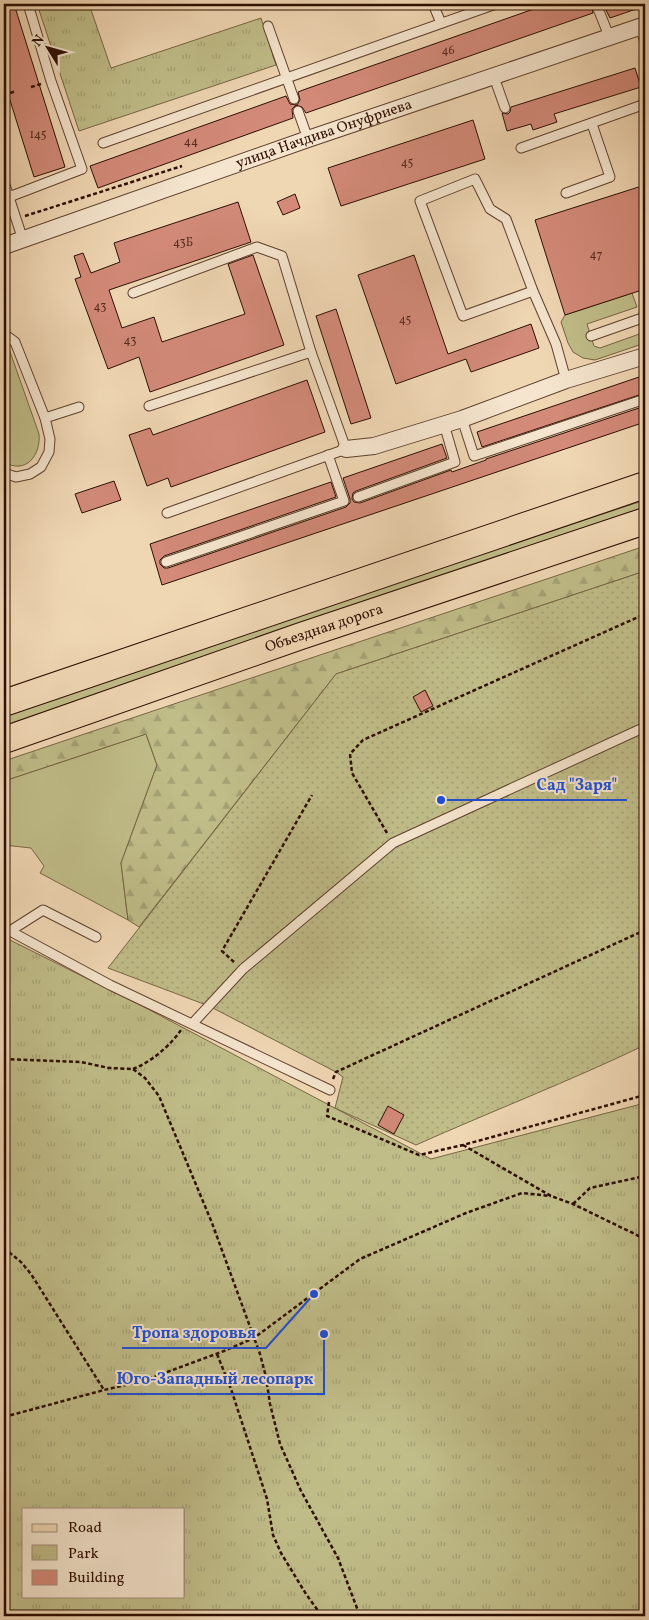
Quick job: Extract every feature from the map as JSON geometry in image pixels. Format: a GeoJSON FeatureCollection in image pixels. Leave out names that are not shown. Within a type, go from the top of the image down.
{"type":"FeatureCollection","features":[{"type":"Feature","properties":{"kind":"main road"},"geometry":{"type":"LineString","coordinates":[[4,703],[645,485]]}},
{"type":"Feature","properties":{"kind":"main road","name":"Объездная дорога"},"geometry":{"type":"LineString","coordinates":[[4,740],[301,636],[645,521]]}},
{"type":"Feature","properties":{"kind":"street","name":"улица Начдива Онуфриева"},"geometry":{"type":"LineString","coordinates":[[4,246],[308,139],[494,77],[644,31]]}},
{"type":"Feature","properties":{"kind":"street"},"geometry":{"type":"LineString","coordinates":[[346,449],[374,446],[462,419],[566,380],[645,356]]}},
{"type":"Feature","properties":{"kind":"lane"},"geometry":{"type":"LineString","coordinates":[[9,197],[82,170],[51,81],[28,4]]}},
{"type":"Feature","properties":{"kind":"lane"},"geometry":{"type":"LineString","coordinates":[[433,4],[441,23]]}},
{"type":"Feature","properties":{"kind":"lane"},"geometry":{"type":"LineString","coordinates":[[103,143],[496,4]]}},
{"type":"Feature","properties":{"kind":"lane"},"geometry":{"type":"LineString","coordinates":[[598,6],[607,31]]}},
{"type":"Feature","properties":{"kind":"lane"},"geometry":{"type":"LineString","coordinates":[[268,26],[294,99]]}},
{"type":"Feature","properties":{"kind":"lane"},"geometry":{"type":"LineString","coordinates":[[494,77],[505,108]]}},
{"type":"Feature","properties":{"kind":"lane"},"geometry":{"type":"LineString","coordinates":[[521,148],[645,104]]}},
{"type":"Feature","properties":{"kind":"lane"},"geometry":{"type":"LineString","coordinates":[[298,111],[308,139]]}},
{"type":"Feature","properties":{"kind":"lane"},"geometry":{"type":"LineString","coordinates":[[566,193],[610,177],[592,124]]}},
{"type":"Feature","properties":{"kind":"lane"},"geometry":{"type":"LineString","coordinates":[[533,291],[463,316],[420,201],[475,179],[490,209],[506,219],[533,291],[556,344],[566,380]]}},
{"type":"Feature","properties":{"kind":"lane"},"geometry":{"type":"LineString","coordinates":[[4,182],[23,240]]}},
{"type":"Feature","properties":{"kind":"lane"},"geometry":{"type":"LineString","coordinates":[[133,293],[257,247],[282,256],[311,352],[346,449],[167,513]]}},
{"type":"Feature","properties":{"kind":"lane"},"geometry":{"type":"LineString","coordinates":[[591,336],[645,317]]}},
{"type":"Feature","properties":{"kind":"lane"},"geometry":{"type":"LineString","coordinates":[[4,334],[15,342],[45,418],[50,439],[49,452],[41,467],[30,474],[16,477],[4,473]]}},
{"type":"Feature","properties":{"kind":"lane"},"geometry":{"type":"LineString","coordinates":[[149,406],[311,352]]}},
{"type":"Feature","properties":{"kind":"lane"},"geometry":{"type":"LineString","coordinates":[[462,419],[474,456],[645,399]]}},
{"type":"Feature","properties":{"kind":"lane"},"geometry":{"type":"LineString","coordinates":[[45,418],[79,407]]}},
{"type":"Feature","properties":{"kind":"lane"},"geometry":{"type":"LineString","coordinates":[[358,496],[455,462],[444,424]]}},
{"type":"Feature","properties":{"kind":"lane"},"geometry":{"type":"LineString","coordinates":[[166,562],[344,501],[328,455]]}},
{"type":"Feature","properties":{"kind":"lane"},"geometry":{"type":"LineString","coordinates":[[193,1023],[243,969],[393,843],[645,727]]}},
{"type":"Feature","properties":{"kind":"lane"},"geometry":{"type":"LineString","coordinates":[[7,929],[43,910],[96,937]]}},
{"type":"Feature","properties":{"kind":"lane"},"geometry":{"type":"LineString","coordinates":[[7,929],[110,985],[330,1090]]}},
{"type":"Feature","properties":{"kind":"path"},"geometry":{"type":"LineString","coordinates":[[4,95],[16,92]]}},
{"type":"Feature","properties":{"kind":"path"},"geometry":{"type":"LineString","coordinates":[[393,843],[352,773],[350,754],[363,740],[645,614]]}},
{"type":"Feature","properties":{"kind":"path"},"geometry":{"type":"LineString","coordinates":[[243,969],[222,951],[312,795]]}},
{"type":"Feature","properties":{"kind":"path"},"geometry":{"type":"LineString","coordinates":[[645,930],[336,1072],[330,1090],[328,1116],[420,1155],[645,1095]]}},
{"type":"Feature","properties":{"kind":"path"},"geometry":{"type":"LineString","coordinates":[[4,1059],[81,1062],[117,1069],[133,1069],[153,1059],[182,1030],[193,1023]]}},
{"type":"Feature","properties":{"kind":"path"},"geometry":{"type":"LineString","coordinates":[[133,1069],[145,1078],[159,1096],[212,1223],[254,1338],[266,1377],[270,1404],[280,1444],[301,1491],[338,1558],[360,1616]]}},
{"type":"Feature","properties":{"kind":"path"},"geometry":{"type":"LineString","coordinates":[[463,1145],[551,1196],[573,1204],[645,1239]]}},
{"type":"Feature","properties":{"kind":"path"},"geometry":{"type":"LineString","coordinates":[[573,1204],[590,1188],[645,1176]]}},
{"type":"Feature","properties":{"kind":"path"},"geometry":{"type":"LineString","coordinates":[[4,1417],[143,1381],[217,1354],[254,1338],[360,1259],[466,1213],[522,1193],[551,1196]]}},
{"type":"Feature","properties":{"kind":"path"},"geometry":{"type":"LineString","coordinates":[[4,1248],[21,1262],[31,1274],[104,1390]]}},
{"type":"Feature","properties":{"kind":"path"},"geometry":{"type":"LineString","coordinates":[[217,1354],[231,1388],[267,1499],[273,1536],[306,1594],[322,1616]]}},
{"type":"Feature","properties":{"kind":"green space"},"geometry":{"type":"Polygon","coordinates":[[[37,4],[89,4],[111,68],[261,18],[276,65],[79,131],[37,4]]]}},
{"type":"Feature","properties":{"kind":"green space"},"geometry":{"type":"Polygon","coordinates":[[[632,293],[637,307],[587,324],[594,346],[600,348],[645,332],[645,343],[595,360],[583,358],[573,352],[561,322],[565,315],[632,293]]]}},
{"type":"Feature","properties":{"kind":"green space"},"geometry":{"type":"Polygon","coordinates":[[[4,342],[8,346],[39,434],[35,456],[30,461],[19,466],[4,462],[4,342]]]}},
{"type":"Feature","properties":{"kind":"green space"},"geometry":{"type":"Polygon","coordinates":[[[645,500],[645,515],[4,729],[4,713],[645,500]]]}},
{"type":"Feature","properties":{"kind":"green space"},"geometry":{"type":"Polygon","coordinates":[[[645,546],[645,571],[336,674],[139,927],[128,920],[121,863],[157,765],[146,734],[4,781],[4,761],[645,546]]]}},
{"type":"Feature","properties":{"kind":"green space"},"geometry":{"type":"Polygon","coordinates":[[[645,571],[645,1045],[416,1145],[335,1108],[343,1077],[336,1072],[209,1006],[108,968],[336,674],[645,571]]]}},
{"type":"Feature","properties":{"kind":"green space"},"geometry":{"type":"Polygon","coordinates":[[[146,734],[157,765],[121,863],[128,920],[40,873],[44,866],[31,848],[4,845],[4,781],[146,734]]]}},
{"type":"Feature","properties":{"kind":"green space"},"geometry":{"type":"Polygon","coordinates":[[[4,937],[146,1008],[431,1159],[645,1103],[645,1616],[4,1616],[4,937]]]}},
{"type":"Feature","properties":{"kind":"building"},"geometry":{"type":"Polygon","coordinates":[[[4,4],[14,4],[65,167],[34,177],[4,81],[4,4]]]}},
{"type":"Feature","properties":{"kind":"building"},"geometry":{"type":"Polygon","coordinates":[[[548,4],[591,4],[593,13],[306,113],[302,107],[296,105],[292,109],[293,118],[98,188],[90,166],[286,96],[290,104],[297,105],[300,100],[298,92],[548,4]]]}},
{"type":"Feature","properties":{"kind":"building"},"geometry":{"type":"Polygon","coordinates":[[[603,4],[645,4],[645,6],[610,18],[603,4]]]}},
{"type":"Feature","properties":{"kind":"building"},"geometry":{"type":"Polygon","coordinates":[[[635,68],[641,87],[554,114],[557,122],[533,130],[531,124],[507,131],[502,113],[508,114],[511,107],[635,68]]]}},
{"type":"Feature","properties":{"kind":"building"},"geometry":{"type":"Polygon","coordinates":[[[473,120],[485,159],[341,206],[328,168],[473,120]]]}},
{"type":"Feature","properties":{"kind":"building"},"geometry":{"type":"Polygon","coordinates":[[[645,185],[645,289],[565,315],[535,220],[645,185]]]}},
{"type":"Feature","properties":{"kind":"building"},"geometry":{"type":"Polygon","coordinates":[[[295,194],[300,208],[283,215],[277,202],[295,194]]]}},
{"type":"Feature","properties":{"kind":"building"},"geometry":{"type":"Polygon","coordinates":[[[238,202],[251,242],[109,290],[122,328],[154,317],[162,342],[245,314],[228,264],[253,255],[284,345],[150,392],[139,357],[108,369],[75,279],[81,277],[74,256],[83,253],[91,273],[120,262],[114,243],[238,202]]]}},
{"type":"Feature","properties":{"kind":"building"},"geometry":{"type":"Polygon","coordinates":[[[414,255],[448,354],[531,324],[539,348],[471,372],[466,359],[396,384],[358,275],[414,255]]]}},
{"type":"Feature","properties":{"kind":"building"},"geometry":{"type":"Polygon","coordinates":[[[336,309],[371,418],[351,424],[316,316],[336,309]]]}},
{"type":"Feature","properties":{"kind":"building"},"geometry":{"type":"Polygon","coordinates":[[[645,375],[645,393],[482,447],[477,432],[645,375]]]}},
{"type":"Feature","properties":{"kind":"building"},"geometry":{"type":"Polygon","coordinates":[[[307,380],[325,432],[171,487],[168,478],[147,486],[129,435],[150,428],[153,435],[307,380]]]}},
{"type":"Feature","properties":{"kind":"building"},"geometry":{"type":"Polygon","coordinates":[[[645,406],[645,422],[162,585],[150,544],[331,482],[336,497],[164,556],[160,560],[160,564],[164,568],[168,568],[346,507],[350,503],[350,499],[343,478],[442,444],[447,458],[356,491],[353,493],[352,499],[354,502],[360,503],[451,470],[452,472],[645,406]]]}},
{"type":"Feature","properties":{"kind":"building"},"geometry":{"type":"Polygon","coordinates":[[[114,481],[121,500],[82,513],[75,494],[114,481]]]}},
{"type":"Feature","properties":{"kind":"building"},"geometry":{"type":"Polygon","coordinates":[[[425,690],[433,706],[421,712],[413,697],[425,690]]]}},
{"type":"Feature","properties":{"kind":"building"},"geometry":{"type":"Polygon","coordinates":[[[388,1106],[404,1115],[394,1134],[378,1125],[388,1106]]]}},
{"type":"Feature","properties":{"kind":"place","name":"Сад \"Заря\""},"geometry":{"type":"Point","coordinates":[441,800]}},
{"type":"Feature","properties":{"kind":"place","name":"Тропа здоровья"},"geometry":{"type":"Point","coordinates":[314,1294]}},
{"type":"Feature","properties":{"kind":"place","name":"Юго-Западный лесопарк"},"geometry":{"type":"Point","coordinates":[324,1334]}}]}
